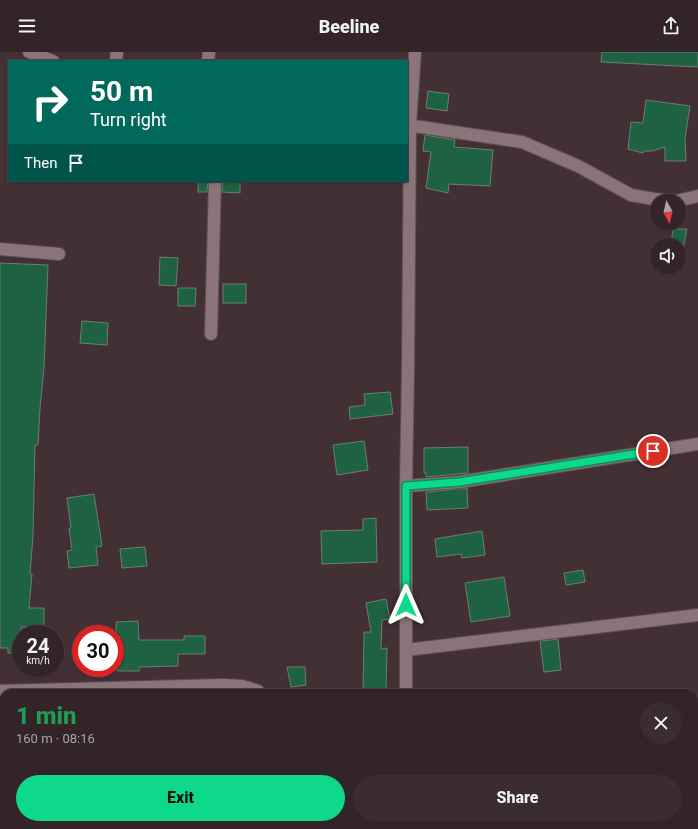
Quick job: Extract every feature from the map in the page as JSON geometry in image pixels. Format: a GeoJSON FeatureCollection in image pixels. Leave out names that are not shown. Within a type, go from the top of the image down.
{"type":"FeatureCollection","features":[{"type":"Feature","properties":{"kind":"street"},"geometry":{"type":"LineString","coordinates":[[29,52],[50,60]]}},
{"type":"Feature","properties":{"kind":"street"},"geometry":{"type":"LineString","coordinates":[[406,689],[409,125],[415,52]]}},
{"type":"Feature","properties":{"kind":"street"},"geometry":{"type":"LineString","coordinates":[[409,125],[522,142],[578,166],[631,195],[676,201],[698,196]]}},
{"type":"Feature","properties":{"kind":"street"},"geometry":{"type":"LineString","coordinates":[[211,334],[215,182]]}},
{"type":"Feature","properties":{"kind":"street"},"geometry":{"type":"LineString","coordinates":[[0,249],[59,254]]}},
{"type":"Feature","properties":{"kind":"street"},"geometry":{"type":"LineString","coordinates":[[406,486],[459,482],[698,444]]}},
{"type":"Feature","properties":{"kind":"street"},"geometry":{"type":"LineString","coordinates":[[406,650],[698,616]]}},
{"type":"Feature","properties":{"kind":"street"},"geometry":{"type":"LineString","coordinates":[[74,689],[223,685],[242,686],[252,689]]}},
{"type":"Feature","properties":{"kind":"building"},"geometry":{"type":"Polygon","coordinates":[[[602,52],[698,52],[698,67],[601,62],[602,52]]]}},
{"type":"Feature","properties":{"kind":"building"},"geometry":{"type":"Polygon","coordinates":[[[428,91],[449,94],[447,111],[426,108],[428,91]]]}},
{"type":"Feature","properties":{"kind":"building"},"geometry":{"type":"Polygon","coordinates":[[[646,100],[690,106],[685,139],[686,161],[665,161],[665,147],[652,151],[644,151],[643,153],[628,149],[631,122],[643,123],[646,100]]]}},
{"type":"Feature","properties":{"kind":"building"},"geometry":{"type":"Polygon","coordinates":[[[425,135],[455,140],[454,147],[493,150],[490,186],[449,184],[448,193],[426,188],[431,152],[423,151],[425,135]]]}},
{"type":"Feature","properties":{"kind":"building"},"geometry":{"type":"Polygon","coordinates":[[[198,182],[208,182],[207,192],[198,192],[198,182]]]}},
{"type":"Feature","properties":{"kind":"building"},"geometry":{"type":"Polygon","coordinates":[[[222,182],[240,182],[240,193],[222,192],[222,182]]]}},
{"type":"Feature","properties":{"kind":"building"},"geometry":{"type":"Polygon","coordinates":[[[687,229],[685,238],[672,238],[673,230],[687,229]]]}},
{"type":"Feature","properties":{"kind":"building"},"geometry":{"type":"Polygon","coordinates":[[[160,257],[178,258],[176,286],[159,285],[160,257]]]}},
{"type":"Feature","properties":{"kind":"building"},"geometry":{"type":"Polygon","coordinates":[[[0,263],[48,265],[44,368],[38,445],[35,445],[33,536],[30,574],[32,574],[29,608],[44,608],[44,625],[12,625],[12,653],[8,653],[8,648],[0,648],[0,263]]]}},
{"type":"Feature","properties":{"kind":"building"},"geometry":{"type":"Polygon","coordinates":[[[223,284],[246,284],[246,303],[223,303],[223,284]]]}},
{"type":"Feature","properties":{"kind":"building"},"geometry":{"type":"Polygon","coordinates":[[[178,288],[196,288],[195,306],[178,306],[178,288]]]}},
{"type":"Feature","properties":{"kind":"building"},"geometry":{"type":"Polygon","coordinates":[[[82,321],[108,323],[107,345],[80,343],[82,321]]]}},
{"type":"Feature","properties":{"kind":"building"},"geometry":{"type":"Polygon","coordinates":[[[390,392],[393,414],[350,419],[349,407],[365,405],[364,394],[390,392]]]}},
{"type":"Feature","properties":{"kind":"building"},"geometry":{"type":"Polygon","coordinates":[[[364,441],[368,470],[337,475],[333,445],[364,441]]]}},
{"type":"Feature","properties":{"kind":"building"},"geometry":{"type":"Polygon","coordinates":[[[468,447],[468,473],[426,477],[426,473],[424,473],[424,448],[468,447]]]}},
{"type":"Feature","properties":{"kind":"building"},"geometry":{"type":"Polygon","coordinates":[[[467,488],[468,508],[427,510],[426,492],[467,488]]]}},
{"type":"Feature","properties":{"kind":"building"},"geometry":{"type":"Polygon","coordinates":[[[94,494],[102,546],[96,547],[98,565],[69,568],[67,551],[72,550],[67,498],[94,494]]]}},
{"type":"Feature","properties":{"kind":"building"},"geometry":{"type":"Polygon","coordinates":[[[376,518],[377,562],[322,564],[321,531],[363,530],[363,519],[376,518]]]}},
{"type":"Feature","properties":{"kind":"building"},"geometry":{"type":"Polygon","coordinates":[[[482,531],[485,555],[462,558],[461,554],[437,557],[435,539],[482,531]]]}},
{"type":"Feature","properties":{"kind":"building"},"geometry":{"type":"Polygon","coordinates":[[[145,547],[147,566],[122,568],[120,549],[145,547]]]}},
{"type":"Feature","properties":{"kind":"building"},"geometry":{"type":"Polygon","coordinates":[[[583,570],[585,582],[566,585],[564,573],[583,570]]]}},
{"type":"Feature","properties":{"kind":"building"},"geometry":{"type":"Polygon","coordinates":[[[504,577],[510,616],[471,622],[465,583],[504,577]]]}},
{"type":"Feature","properties":{"kind":"building"},"geometry":{"type":"Polygon","coordinates":[[[386,599],[390,619],[382,620],[381,649],[387,648],[386,689],[363,689],[364,632],[371,632],[366,603],[386,599]]]}},
{"type":"Feature","properties":{"kind":"building"},"geometry":{"type":"Polygon","coordinates":[[[138,621],[139,640],[184,640],[184,636],[205,636],[205,654],[178,654],[178,666],[139,667],[139,671],[124,671],[124,625],[116,625],[116,622],[138,621]]]}},
{"type":"Feature","properties":{"kind":"building"},"geometry":{"type":"Polygon","coordinates":[[[558,639],[561,670],[544,672],[540,641],[558,639]]]}},
{"type":"Feature","properties":{"kind":"building"},"geometry":{"type":"Polygon","coordinates":[[[287,667],[305,667],[306,685],[291,687],[287,667]]]}},
{"type":"Feature","properties":{"kind":"route"},"geometry":{"type":"LineString","coordinates":[[406,605],[406,486],[459,482],[653,451]]}}]}
